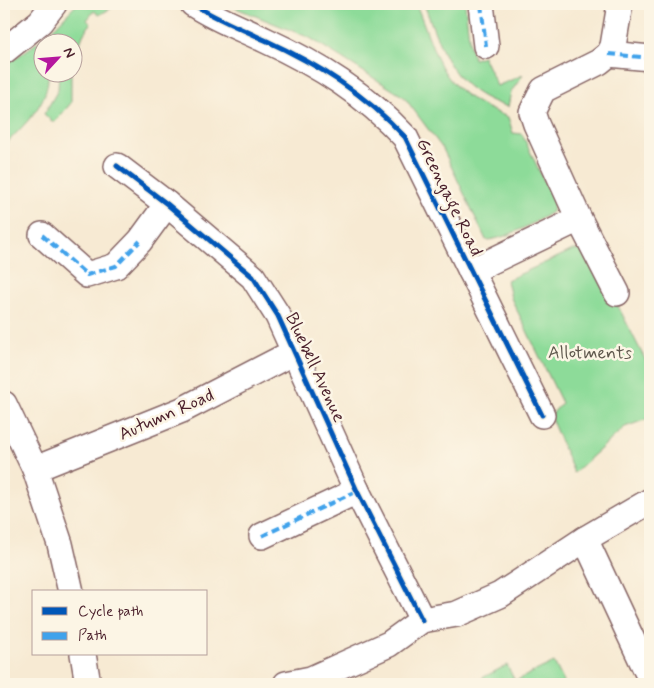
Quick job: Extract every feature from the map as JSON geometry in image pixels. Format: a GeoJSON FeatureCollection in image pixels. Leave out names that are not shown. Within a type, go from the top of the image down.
{"type":"FeatureCollection","features":[{"type":"Feature","properties":{"kind":"street"},"geometry":{"type":"LineString","coordinates":[[4,51],[40,22],[54,4]]}},
{"type":"Feature","properties":{"kind":"street","name":"Greengage Road"},"geometry":{"type":"LineString","coordinates":[[193,4],[213,17],[266,40],[340,80],[380,110],[406,137],[542,415]]}},
{"type":"Feature","properties":{"kind":"street"},"geometry":{"type":"LineString","coordinates":[[481,4],[486,46]]}},
{"type":"Feature","properties":{"kind":"street"},"geometry":{"type":"LineString","coordinates":[[618,294],[580,219],[532,112],[543,90],[599,62],[609,54],[613,46],[620,4]]}},
{"type":"Feature","properties":{"kind":"street"},"geometry":{"type":"LineString","coordinates":[[609,54],[650,58]]}},
{"type":"Feature","properties":{"kind":"street","name":"Bluebell Avenue"},"geometry":{"type":"LineString","coordinates":[[117,166],[167,204],[253,277],[278,316],[357,491],[422,620]]}},
{"type":"Feature","properties":{"kind":"street"},"geometry":{"type":"LineString","coordinates":[[42,235],[87,275],[116,266],[140,240],[167,204]]}},
{"type":"Feature","properties":{"kind":"street"},"geometry":{"type":"LineString","coordinates":[[471,271],[580,219]]}},
{"type":"Feature","properties":{"kind":"street","name":"Autumn Road"},"geometry":{"type":"LineString","coordinates":[[36,469],[182,410],[294,352]]}},
{"type":"Feature","properties":{"kind":"street"},"geometry":{"type":"LineString","coordinates":[[4,404],[36,469],[60,544],[71,590]]}},
{"type":"Feature","properties":{"kind":"street"},"geometry":{"type":"LineString","coordinates":[[262,536],[357,491]]}},
{"type":"Feature","properties":{"kind":"street"},"geometry":{"type":"LineString","coordinates":[[286,684],[311,681],[389,644],[422,620],[457,614],[500,595],[585,539],[650,501]]}},
{"type":"Feature","properties":{"kind":"street"},"geometry":{"type":"LineString","coordinates":[[585,539],[650,678]]}},
{"type":"Feature","properties":{"kind":"street"},"geometry":{"type":"LineString","coordinates":[[84,656],[88,684]]}},
{"type":"Feature","properties":{"kind":"green space"},"geometry":{"type":"Polygon","coordinates":[[[77,4],[119,4],[99,15],[94,11],[87,20],[91,24],[82,38],[82,32],[50,32],[77,4]]]}},
{"type":"Feature","properties":{"kind":"green space"},"geometry":{"type":"Polygon","coordinates":[[[226,4],[416,4],[438,59],[455,85],[468,97],[508,117],[513,133],[522,134],[554,202],[552,212],[511,234],[486,240],[443,149],[404,97],[310,38],[226,4]]]}},
{"type":"Feature","properties":{"kind":"green space"},"geometry":{"type":"Polygon","coordinates":[[[424,4],[465,4],[470,47],[474,59],[483,56],[497,86],[523,75],[511,92],[508,107],[489,100],[474,91],[452,68],[437,39],[424,4]]]}},
{"type":"Feature","properties":{"kind":"green space"},"geometry":{"type":"Polygon","coordinates":[[[32,46],[32,82],[47,82],[45,95],[34,113],[4,146],[4,66],[32,46]]]}},
{"type":"Feature","properties":{"kind":"green space"},"geometry":{"type":"Polygon","coordinates":[[[58,82],[71,82],[71,103],[54,123],[44,114],[58,90],[58,82]]]}},
{"type":"Feature","properties":{"kind":"green space","name":"Allotments"},"geometry":{"type":"Polygon","coordinates":[[[573,250],[590,251],[650,369],[650,418],[625,427],[574,473],[550,416],[562,403],[511,298],[507,280],[573,250]]]}},
{"type":"Feature","properties":{"kind":"green space"},"geometry":{"type":"Polygon","coordinates":[[[554,662],[565,684],[485,684],[482,678],[507,665],[515,681],[554,662]]]}},
{"type":"Feature","properties":{"kind":"marked path"},"geometry":{"type":"LineString","coordinates":[[481,4],[486,46]]}},
{"type":"Feature","properties":{"kind":"marked path"},"geometry":{"type":"LineString","coordinates":[[609,54],[650,58]]}},
{"type":"Feature","properties":{"kind":"marked path"},"geometry":{"type":"LineString","coordinates":[[42,235],[87,275],[116,266],[140,241]]}},
{"type":"Feature","properties":{"kind":"marked path"},"geometry":{"type":"LineString","coordinates":[[262,536],[357,491]]}},
{"type":"Feature","properties":{"kind":"cycle path"},"geometry":{"type":"LineString","coordinates":[[193,4],[219,19],[285,50],[322,70],[374,107],[405,137],[542,415]]}},
{"type":"Feature","properties":{"kind":"cycle path"},"geometry":{"type":"LineString","coordinates":[[117,166],[167,204],[253,277],[278,316],[357,491],[422,620]]}}]}
